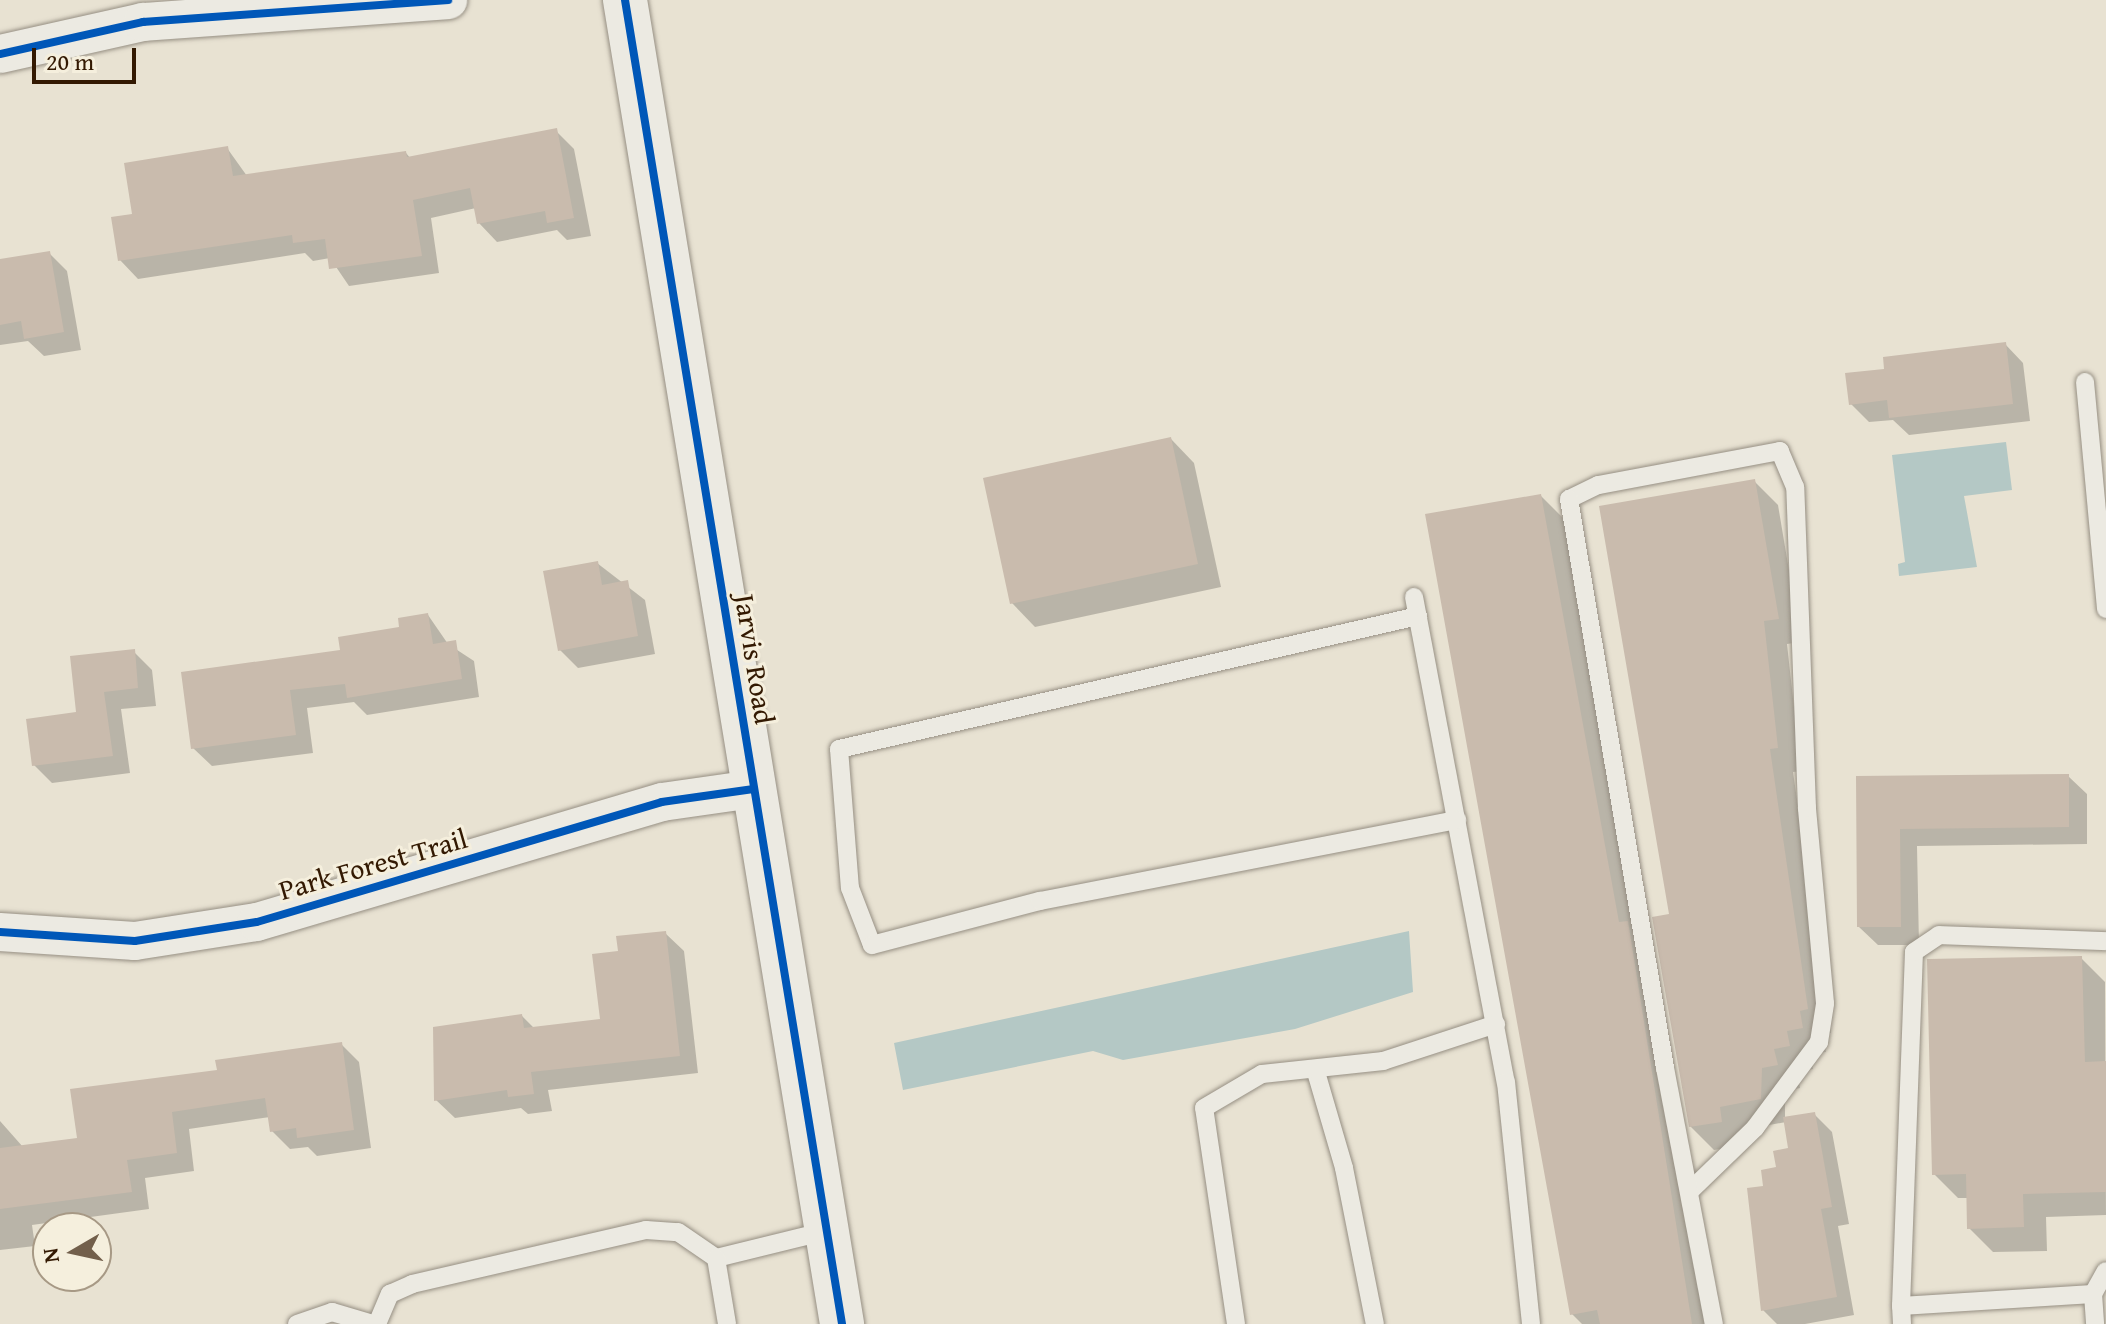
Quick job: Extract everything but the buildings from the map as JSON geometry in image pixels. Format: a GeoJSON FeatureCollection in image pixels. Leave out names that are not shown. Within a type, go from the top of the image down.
{"type":"FeatureCollection","features":[{"type":"Feature","properties":{"kind":"street"},"geometry":{"type":"LineString","coordinates":[[0,54],[143,22],[448,0]]}},
{"type":"Feature","properties":{"kind":"street","name":"Jarvis Road"},"geometry":{"type":"LineString","coordinates":[[625,0],[842,1324]]}},
{"type":"Feature","properties":{"kind":"street","name":"Park Forest Trail"},"geometry":{"type":"LineString","coordinates":[[0,932],[135,941],[257,922],[662,802],[753,789]]}},
{"type":"Feature","properties":{"kind":"lane"},"geometry":{"type":"LineString","coordinates":[[2085,382],[2100,479],[2106,609]]}},
{"type":"Feature","properties":{"kind":"lane"},"geometry":{"type":"LineString","coordinates":[[1690,1191],[1755,1128],[1819,1042],[1825,1003],[1806,792],[1795,487],[1780,451],[1598,485],[1569,499],[1690,1191],[1714,1324]]}},
{"type":"Feature","properties":{"kind":"lane"},"geometry":{"type":"LineString","coordinates":[[1414,597],[1496,1024],[1531,1324]]}},
{"type":"Feature","properties":{"kind":"lane"},"geometry":{"type":"LineString","coordinates":[[1418,616],[839,749],[850,888],[872,945],[1040,901],[1457,820]]}},
{"type":"Feature","properties":{"kind":"lane"},"geometry":{"type":"LineString","coordinates":[[2093,1294],[1902,1315],[1914,952],[1939,935],[2106,941]]}},
{"type":"Feature","properties":{"kind":"lane"},"geometry":{"type":"LineString","coordinates":[[1236,1324],[1204,1108],[1262,1074],[1316,1072],[1383,1061],[1496,1024]]}},
{"type":"Feature","properties":{"kind":"lane"},"geometry":{"type":"LineString","coordinates":[[1316,1072],[1344,1168],[1375,1324]]}},
{"type":"Feature","properties":{"kind":"lane"},"geometry":{"type":"LineString","coordinates":[[297,1324],[332,1312],[375,1324],[390,1294],[412,1284],[646,1230],[678,1232],[716,1258],[727,1324]]}},
{"type":"Feature","properties":{"kind":"lane"},"geometry":{"type":"LineString","coordinates":[[716,1258],[827,1231]]}},
{"type":"Feature","properties":{"kind":"lane"},"geometry":{"type":"LineString","coordinates":[[2095,1324],[2093,1294],[2106,1271]]}},
{"type":"Feature","properties":{"kind":"shaded area"},"geometry":{"type":"Polygon","coordinates":[[[2006,442],[2012,490],[1964,496],[1977,567],[1899,576],[1898,564],[1905,562],[1892,455],[2006,442]]]}},
{"type":"Feature","properties":{"kind":"shaded area"},"geometry":{"type":"Polygon","coordinates":[[[1409,931],[1413,992],[1295,1029],[1123,1060],[1093,1051],[903,1090],[894,1043],[1409,931]]]}},
{"type":"Feature","properties":{"kind":"cycle path"},"geometry":{"type":"LineString","coordinates":[[0,54],[143,22],[448,0]]}},
{"type":"Feature","properties":{"kind":"cycle path"},"geometry":{"type":"LineString","coordinates":[[625,0],[842,1324]]}},
{"type":"Feature","properties":{"kind":"cycle path"},"geometry":{"type":"LineString","coordinates":[[0,932],[135,941],[257,922],[662,802],[753,789]]}}]}
